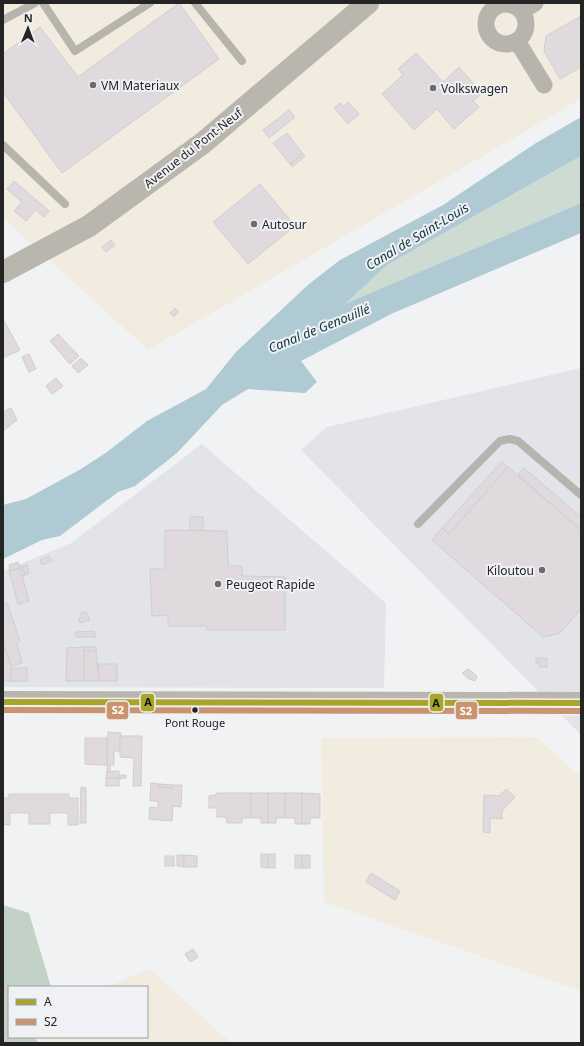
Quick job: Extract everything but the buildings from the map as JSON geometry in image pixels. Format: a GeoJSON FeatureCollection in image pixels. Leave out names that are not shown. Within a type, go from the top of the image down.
{"type":"FeatureCollection","features":[{"type":"Feature","properties":{"kind":"main road","name":"Avenue du Pont-Neuf"},"geometry":{"type":"LineString","coordinates":[[3,272],[89,226],[203,143],[368,3]]}},
{"type":"Feature","properties":{"kind":"main road"},"geometry":{"type":"LineString","coordinates":[[3,702],[581,703]]}},
{"type":"Feature","properties":{"kind":"street"},"geometry":{"type":"LineString","coordinates":[[504,4],[528,7],[525,30],[517,41],[505,44],[498,42],[489,34],[487,21],[488,6],[504,4]]}},
{"type":"Feature","properties":{"kind":"street"},"geometry":{"type":"LineString","coordinates":[[517,41],[544,85]]}},
{"type":"Feature","properties":{"kind":"lane"},"geometry":{"type":"LineString","coordinates":[[3,20],[35,3]]}},
{"type":"Feature","properties":{"kind":"lane"},"geometry":{"type":"LineString","coordinates":[[43,3],[75,51],[150,3]]}},
{"type":"Feature","properties":{"kind":"lane"},"geometry":{"type":"LineString","coordinates":[[195,3],[242,61]]}},
{"type":"Feature","properties":{"kind":"lane"},"geometry":{"type":"LineString","coordinates":[[3,145],[65,204]]}},
{"type":"Feature","properties":{"kind":"lane"},"geometry":{"type":"LineString","coordinates":[[418,524],[500,441],[510,439],[518,441],[581,495]]}},
{"type":"Feature","properties":{"kind":"shaded area"},"geometry":{"type":"Polygon","coordinates":[[[3,3],[581,3],[581,99],[148,350],[3,218],[3,3]]]}},
{"type":"Feature","properties":{"kind":"shaded area"},"geometry":{"type":"Polygon","coordinates":[[[581,156],[581,203],[344,305],[387,265],[581,156]]]}},
{"type":"Feature","properties":{"kind":"shaded area"},"geometry":{"type":"Polygon","coordinates":[[[581,368],[581,735],[301,450],[327,427],[581,368]]]}},
{"type":"Feature","properties":{"kind":"shaded area"},"geometry":{"type":"Polygon","coordinates":[[[202,444],[386,603],[384,688],[3,687],[3,571],[71,543],[202,444]]]}},
{"type":"Feature","properties":{"kind":"shaded area"},"geometry":{"type":"Polygon","coordinates":[[[536,737],[581,777],[581,991],[324,902],[321,738],[536,737]]]}},
{"type":"Feature","properties":{"kind":"shaded area"},"geometry":{"type":"Polygon","coordinates":[[[150,969],[231,1043],[38,1043],[36,1038],[148,1038],[148,986],[108,986],[150,969]]]}},
{"type":"Feature","properties":{"kind":"green space"},"geometry":{"type":"Polygon","coordinates":[[[3,905],[29,913],[51,986],[8,986],[8,1038],[36,1038],[38,1043],[3,1043],[3,905]]]}},
{"type":"Feature","properties":{"kind":"water"},"geometry":{"type":"Polygon","coordinates":[[[581,117],[581,156],[387,265],[345,304],[581,203],[581,233],[391,314],[301,361],[317,382],[305,393],[248,389],[222,405],[177,453],[135,486],[118,492],[60,536],[42,540],[3,559],[3,505],[26,499],[81,469],[107,452],[147,421],[206,389],[236,352],[309,284],[340,260],[443,205],[536,143],[581,117]]]}},
{"type":"Feature","properties":{"kind":"transit line","name":"A"},"geometry":{"type":"LineString","coordinates":[[3,702],[581,703]]}},
{"type":"Feature","properties":{"kind":"transit line","name":"S2"},"geometry":{"type":"LineString","coordinates":[[3,710],[581,711]]}},
{"type":"Feature","properties":{"kind":"place","name":"VM Materiaux"},"geometry":{"type":"Point","coordinates":[93,85]}},
{"type":"Feature","properties":{"kind":"place","name":"Volkswagen"},"geometry":{"type":"Point","coordinates":[433,88]}},
{"type":"Feature","properties":{"kind":"place","name":"Autosur"},"geometry":{"type":"Point","coordinates":[254,224]}},
{"type":"Feature","properties":{"kind":"place","name":"Kiloutou"},"geometry":{"type":"Point","coordinates":[542,570]}},
{"type":"Feature","properties":{"kind":"place","name":"Peugeot Rapide"},"geometry":{"type":"Point","coordinates":[218,584]}},
{"type":"Feature","properties":{"kind":"place","name":"Pont Rouge"},"geometry":{"type":"Point","coordinates":[195,710]}},
{"type":"Feature","properties":{"kind":"water label","name":"Canal de Saint-Louis"},"geometry":{"type":"Point","coordinates":[417,236]}},
{"type":"Feature","properties":{"kind":"water label","name":"Canal de Genouillé"},"geometry":{"type":"Point","coordinates":[319,328]}}]}
